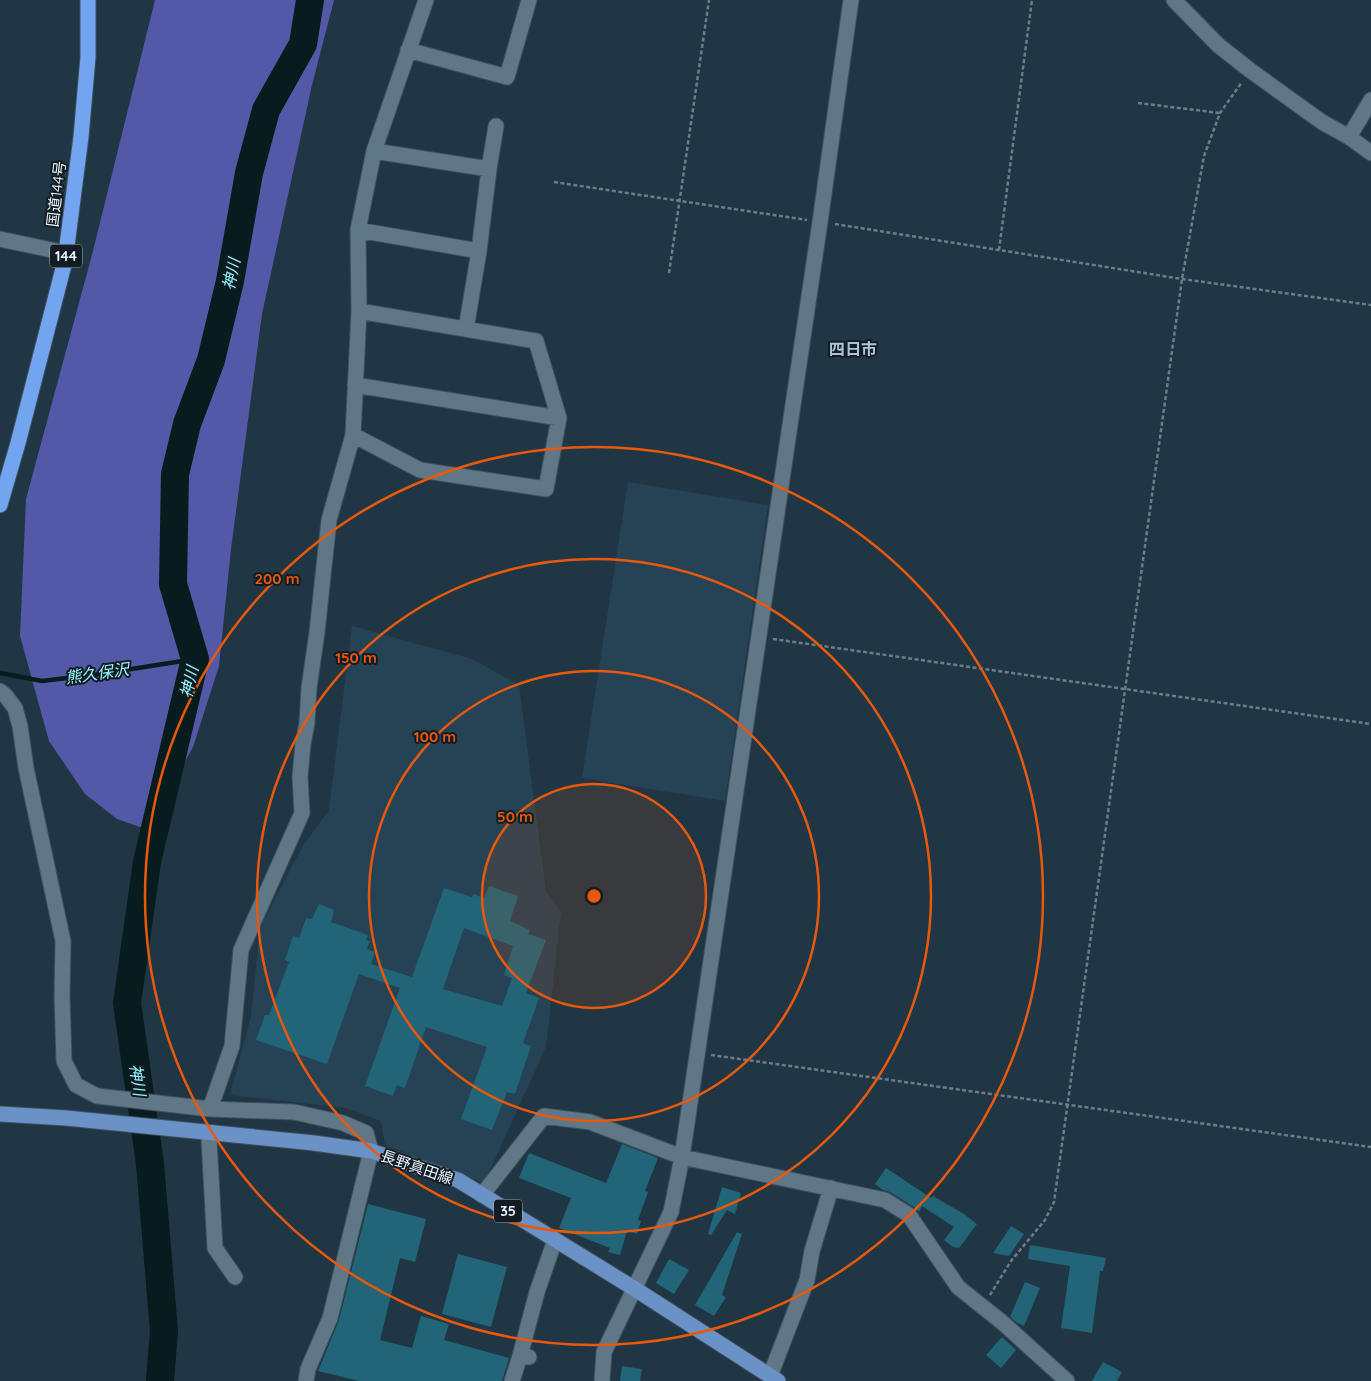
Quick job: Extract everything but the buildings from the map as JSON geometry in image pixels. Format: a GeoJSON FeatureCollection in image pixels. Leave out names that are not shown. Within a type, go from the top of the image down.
{"type":"FeatureCollection","features":[{"type":"Feature","properties":{"kind":"highway","name":"国道144号"},"geometry":{"type":"LineString","coordinates":[[0,505],[18,443],[66,253],[81,137],[86,74],[88,0]]}},
{"type":"Feature","properties":{"kind":"main road","name":"長野真田線"},"geometry":{"type":"LineString","coordinates":[[0,1114],[66,1118],[206,1136],[314,1143],[371,1151],[458,1180],[635,1289],[774,1378]]}},
{"type":"Feature","properties":{"kind":"street"},"geometry":{"type":"LineString","coordinates":[[210,1109],[232,1046],[241,950],[302,813],[300,778],[303,744],[307,723],[309,688],[329,520],[353,435],[359,311],[358,230],[374,151],[426,0]]}},
{"type":"Feature","properties":{"kind":"street"},"geometry":{"type":"LineString","coordinates":[[408,50],[507,76],[528,0]]}},
{"type":"Feature","properties":{"kind":"street"},"geometry":{"type":"LineString","coordinates":[[602,1381],[604,1352],[671,1212],[682,1158],[851,0]]}},
{"type":"Feature","properties":{"kind":"street"},"geometry":{"type":"LineString","coordinates":[[1174,0],[1218,44],[1251,71],[1322,122],[1349,137],[1371,153]]}},
{"type":"Feature","properties":{"kind":"street"},"geometry":{"type":"LineString","coordinates":[[1349,137],[1371,100]]}},
{"type":"Feature","properties":{"kind":"street"},"geometry":{"type":"LineString","coordinates":[[466,329],[496,126]]}},
{"type":"Feature","properties":{"kind":"street"},"geometry":{"type":"LineString","coordinates":[[374,151],[489,169]]}},
{"type":"Feature","properties":{"kind":"street"},"geometry":{"type":"LineString","coordinates":[[358,230],[479,251]]}},
{"type":"Feature","properties":{"kind":"street"},"geometry":{"type":"LineString","coordinates":[[0,239],[66,253]]}},
{"type":"Feature","properties":{"kind":"street"},"geometry":{"type":"LineString","coordinates":[[353,435],[420,470],[546,489],[559,418],[536,341],[359,311]]}},
{"type":"Feature","properties":{"kind":"street"},"geometry":{"type":"LineString","coordinates":[[355,386],[559,418]]}},
{"type":"Feature","properties":{"kind":"street"},"geometry":{"type":"LineString","coordinates":[[0,691],[15,708],[20,726],[26,768],[63,941],[64,1061],[76,1084],[97,1096],[210,1109],[294,1112],[343,1123],[366,1133],[371,1151],[330,1318],[308,1369],[306,1381]]}},
{"type":"Feature","properties":{"kind":"street"},"geometry":{"type":"LineString","coordinates":[[482,1195],[544,1116],[590,1122],[682,1158],[884,1200],[909,1214],[958,1287],[985,1308],[1067,1381]]}},
{"type":"Feature","properties":{"kind":"street"},"geometry":{"type":"LineString","coordinates":[[206,1136],[215,1248],[235,1277]]}},
{"type":"Feature","properties":{"kind":"street"},"geometry":{"type":"LineString","coordinates":[[774,1378],[806,1280],[812,1251],[830,1188]]}},
{"type":"Feature","properties":{"kind":"street"},"geometry":{"type":"LineString","coordinates":[[512,1381],[524,1356],[537,1292],[555,1240]]}},
{"type":"Feature","properties":{"kind":"path"},"geometry":{"type":"LineString","coordinates":[[669,274],[709,0]]}},
{"type":"Feature","properties":{"kind":"path"},"geometry":{"type":"LineString","coordinates":[[999,250],[1032,0]]}},
{"type":"Feature","properties":{"kind":"path"},"geometry":{"type":"LineString","coordinates":[[985,1308],[991,1291],[1011,1261],[1045,1220],[1054,1202],[1182,279],[1204,156],[1220,112],[1251,71]]}},
{"type":"Feature","properties":{"kind":"path"},"geometry":{"type":"LineString","coordinates":[[1138,103],[1220,112]]}},
{"type":"Feature","properties":{"kind":"path"},"geometry":{"type":"LineString","coordinates":[[554,182],[1182,279],[1371,304]]}},
{"type":"Feature","properties":{"kind":"path"},"geometry":{"type":"LineString","coordinates":[[759,637],[1371,724]]}},
{"type":"Feature","properties":{"kind":"path"},"geometry":{"type":"LineString","coordinates":[[698,1053],[1371,1147]]}},
{"type":"Feature","properties":{"kind":"shaded area"},"geometry":{"type":"Polygon","coordinates":[[[155,0],[334,0],[312,85],[262,314],[231,549],[219,666],[193,747],[156,814],[140,827],[117,819],[85,794],[49,741],[20,636],[26,499],[93,251],[155,0]]]}},
{"type":"Feature","properties":{"kind":"shaded area"},"geometry":{"type":"Polygon","coordinates":[[[628,482],[768,505],[725,801],[582,778],[628,482]]]}},
{"type":"Feature","properties":{"kind":"shaded area"},"geometry":{"type":"Polygon","coordinates":[[[352,626],[472,659],[519,685],[546,891],[561,911],[546,1047],[484,1183],[385,1145],[381,1121],[346,1108],[230,1095],[251,1016],[260,927],[303,846],[329,810],[352,626]]]}},
{"type":"Feature","properties":{"kind":"waterway","name":"神川"},"geometry":{"type":"LineString","coordinates":[[160,1381],[164,1331],[150,1164],[127,1003],[147,862],[195,659],[173,584],[175,474],[187,424],[211,360],[230,281],[249,173],[266,110],[303,44],[310,0]]}},
{"type":"Feature","properties":{"kind":"waterway","name":"熊久保沢"},"geometry":{"type":"LineString","coordinates":[[0,673],[42,681],[195,659]]}},
{"type":"Feature","properties":{"kind":"tunnel"},"geometry":{"type":"LineString","coordinates":[[209,1140],[210,1109]]}},
{"type":"Feature","properties":{"kind":"district","name":"四日市"},"geometry":{"type":"Point","coordinates":[853,349]}}]}
